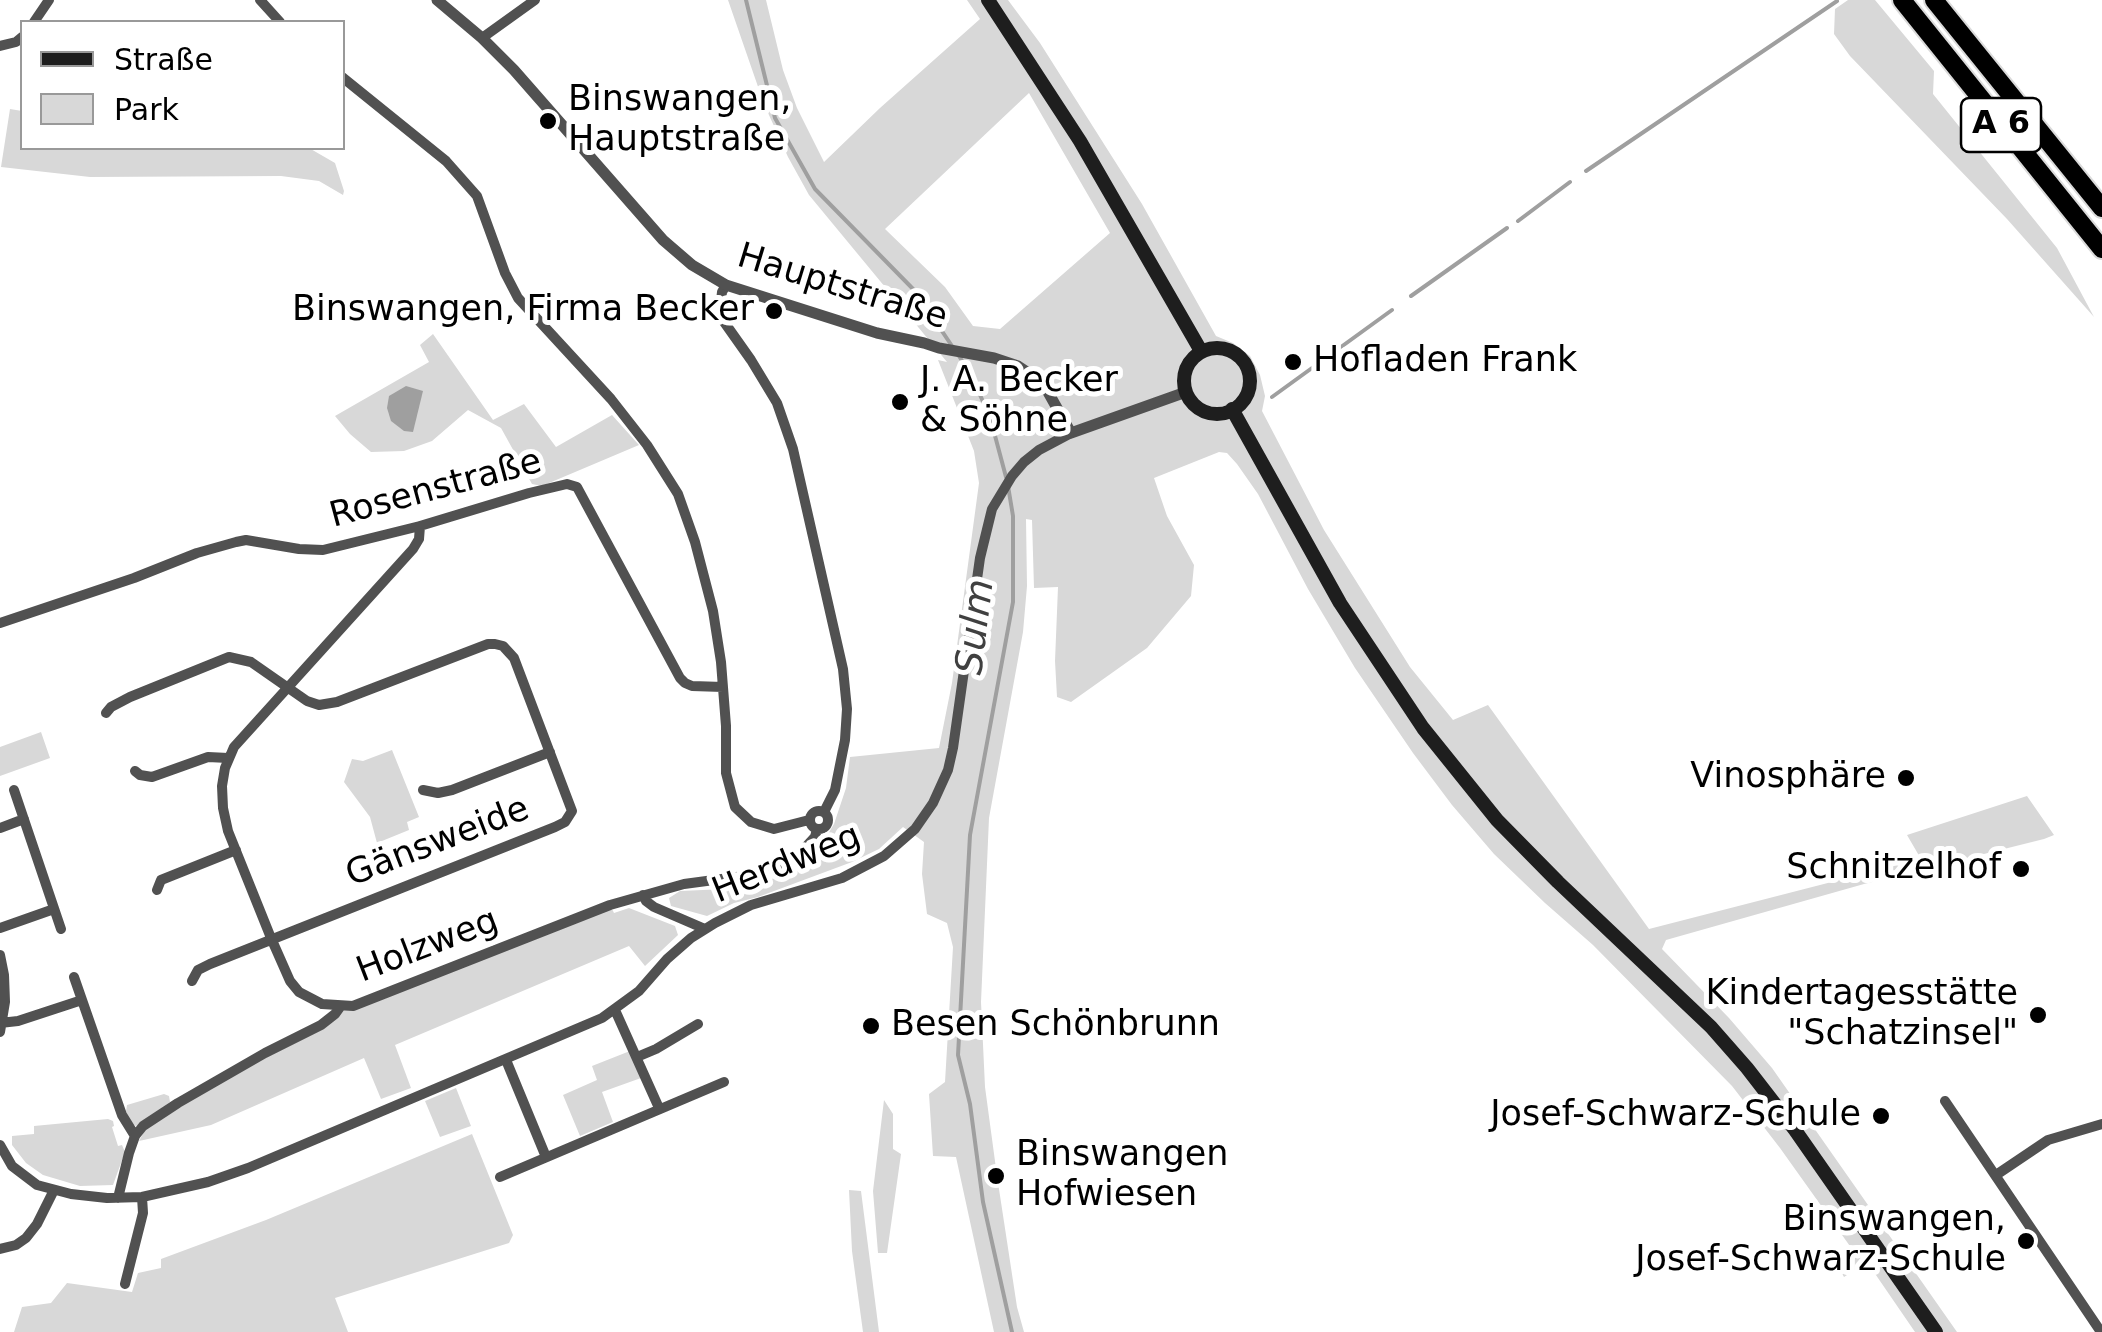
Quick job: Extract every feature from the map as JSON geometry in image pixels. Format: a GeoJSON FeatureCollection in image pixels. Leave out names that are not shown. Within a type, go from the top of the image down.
{"type":"FeatureCollection","features":[{"type":"Feature","properties":{"kind":"highway","name":"A 6"},"geometry":{"type":"LineString","coordinates":[[1902,0],[2102,249]]}},
{"type":"Feature","properties":{"kind":"highway","name":"A 6"},"geometry":{"type":"LineString","coordinates":[[1934,0],[2102,208]]}},
{"type":"Feature","properties":{"kind":"main road"},"geometry":{"type":"LineString","coordinates":[[988,0],[1080,141],[1201,352]]}},
{"type":"Feature","properties":{"kind":"main road"},"geometry":{"type":"LineString","coordinates":[[1222,348],[1241,357],[1247,366],[1250,387],[1242,403],[1232,410],[1206,412],[1186,392],[1184,374],[1201,352],[1222,348]]}},
{"type":"Feature","properties":{"kind":"main road"},"geometry":{"type":"LineString","coordinates":[[1232,410],[1340,603],[1423,728],[1496,820],[1698,1014],[1747,1068],[1936,1332]]}},
{"type":"Feature","properties":{"kind":"street"},"geometry":{"type":"LineString","coordinates":[[260,0],[278,20]]}},
{"type":"Feature","properties":{"kind":"street","name":"Hauptstraße"},"geometry":{"type":"LineString","coordinates":[[438,0],[482,38],[663,240],[692,265],[726,285],[828,319],[1018,366],[1048,392],[1071,433]]}},
{"type":"Feature","properties":{"kind":"street"},"geometry":{"type":"LineString","coordinates":[[482,38],[536,0]]}},
{"type":"Feature","properties":{"kind":"street"},"geometry":{"type":"LineString","coordinates":[[345,79],[446,162],[476,196],[504,273],[518,298],[611,398],[648,445],[678,494],[712,611],[723,687],[726,774],[735,806],[751,822],[774,829],[813,825]]}},
{"type":"Feature","properties":{"kind":"street","name":"Holzweg"},"geometry":{"type":"LineString","coordinates":[[726,285],[722,292],[722,319],[777,404],[794,450],[844,669],[845,740],[835,790],[824,812],[828,823],[823,829],[813,825]]}},
{"type":"Feature","properties":{"kind":"street","name":"Herdweg"},"geometry":{"type":"LineString","coordinates":[[0,1145],[12,1166],[38,1184],[71,1194],[142,1197],[208,1182],[602,1018],[640,991],[667,959],[705,929],[751,905],[864,868],[903,840],[924,815],[948,770],[980,558],[986,526],[999,496],[1024,462],[1039,450],[1071,433],[1186,392]]}},
{"type":"Feature","properties":{"kind":"street","name":"Rosenstraße"},"geometry":{"type":"LineString","coordinates":[[0,623],[197,552],[236,542],[323,550],[573,484],[680,678],[692,686],[723,687]]}},
{"type":"Feature","properties":{"kind":"street"},"geometry":{"type":"LineString","coordinates":[[340,1006],[322,1004],[299,992],[290,981],[236,850],[222,808],[222,786],[234,747],[413,550],[420,526]]}},
{"type":"Feature","properties":{"kind":"street","name":"Gänsweide"},"geometry":{"type":"LineString","coordinates":[[271,938],[564,822],[572,811],[514,658],[504,646],[488,644],[319,706],[287,688]]}},
{"type":"Feature","properties":{"kind":"street"},"geometry":{"type":"LineString","coordinates":[[106,713],[130,697],[229,657],[250,662],[287,688]]}},
{"type":"Feature","properties":{"kind":"street"},"geometry":{"type":"LineString","coordinates":[[423,790],[452,790],[550,752]]}},
{"type":"Feature","properties":{"kind":"street"},"geometry":{"type":"LineString","coordinates":[[135,770],[140,776],[152,777],[208,757],[228,758]]}},
{"type":"Feature","properties":{"kind":"street"},"geometry":{"type":"LineString","coordinates":[[14,790],[61,929]]}},
{"type":"Feature","properties":{"kind":"street"},"geometry":{"type":"LineString","coordinates":[[0,828],[24,819]]}},
{"type":"Feature","properties":{"kind":"street","name":"Holzweg"},"geometry":{"type":"LineString","coordinates":[[135,1136],[143,1126],[178,1103],[321,1024],[340,1006],[353,1006],[602,908],[684,884],[744,876],[780,865],[815,837],[813,825]]}},
{"type":"Feature","properties":{"kind":"street"},"geometry":{"type":"LineString","coordinates":[[157,890],[161,880],[236,850]]}},
{"type":"Feature","properties":{"kind":"street","name":"Herdweg"},"geometry":{"type":"LineString","coordinates":[[644,895],[654,908],[705,929]]}},
{"type":"Feature","properties":{"kind":"street"},"geometry":{"type":"LineString","coordinates":[[0,928],[54,909]]}},
{"type":"Feature","properties":{"kind":"street"},"geometry":{"type":"LineString","coordinates":[[192,981],[198,970],[271,938]]}},
{"type":"Feature","properties":{"kind":"street"},"geometry":{"type":"LineString","coordinates":[[0,955],[5,1002],[0,1026],[82,1000]]}},
{"type":"Feature","properties":{"kind":"street"},"geometry":{"type":"LineString","coordinates":[[74,977],[122,1115],[135,1136],[118,1198]]}},
{"type":"Feature","properties":{"kind":"street"},"geometry":{"type":"LineString","coordinates":[[615,1010],[659,1108]]}},
{"type":"Feature","properties":{"kind":"street"},"geometry":{"type":"LineString","coordinates":[[636,1057],[698,1024]]}},
{"type":"Feature","properties":{"kind":"street"},"geometry":{"type":"LineString","coordinates":[[506,1060],[546,1157]]}},
{"type":"Feature","properties":{"kind":"street"},"geometry":{"type":"LineString","coordinates":[[500,1177],[724,1082]]}},
{"type":"Feature","properties":{"kind":"street"},"geometry":{"type":"LineString","coordinates":[[1945,1101],[2101,1332]]}},
{"type":"Feature","properties":{"kind":"street"},"geometry":{"type":"LineString","coordinates":[[1996,1175],[2048,1140],[2102,1124]]}},
{"type":"Feature","properties":{"kind":"street"},"geometry":{"type":"LineString","coordinates":[[0,1249],[26,1238],[54,1190]]}},
{"type":"Feature","properties":{"kind":"street"},"geometry":{"type":"LineString","coordinates":[[125,1284],[143,1212],[142,1197]]}},
{"type":"Feature","properties":{"kind":"green space"},"geometry":{"type":"Polygon","coordinates":[[[728,0],[766,0],[783,70],[824,162],[980,19],[967,0],[1008,0],[1040,43],[1142,204],[1216,336],[1250,356],[1265,396],[1262,411],[1324,530],[1410,667],[1453,720],[1488,705],[1649,929],[1921,859],[1907,835],[2027,796],[2054,835],[1666,940],[1662,949],[1772,1068],[1957,1332],[1915,1332],[1867,1262],[1844,1277],[1840,1270],[1851,1260],[1852,1249],[1732,1086],[1593,945],[1494,854],[1452,805],[1355,668],[1258,494],[1227,453],[1219,452],[1154,478],[1167,516],[1194,565],[1191,596],[1147,648],[1071,702],[1057,697],[1058,587],[1034,588],[1032,520],[1026,519],[1023,632],[989,818],[981,1002],[985,1087],[1024,1332],[994,1332],[956,1157],[933,1156],[929,1094],[945,1082],[953,947],[947,923],[927,914],[922,874],[924,842],[903,827],[879,849],[852,862],[707,916],[671,906],[669,898],[680,891],[748,888],[790,872],[817,852],[834,824],[846,788],[850,757],[939,748],[952,683],[979,483],[974,451],[938,360],[947,362],[809,195],[764,104],[728,0]],[[1029,93],[885,229],[945,287],[973,326],[1000,329],[1110,233],[1029,93]]]}},
{"type":"Feature","properties":{"kind":"green space"},"geometry":{"type":"Polygon","coordinates":[[[1848,0],[1875,0],[1934,71],[1933,94],[2057,248],[2094,317],[2007,219],[1850,56],[1834,34],[1835,9],[1848,0]]]}},
{"type":"Feature","properties":{"kind":"green space"},"geometry":{"type":"Polygon","coordinates":[[[10,109],[20,111],[20,150],[312,150],[335,163],[344,191],[343,195],[319,181],[281,176],[90,177],[1,167],[10,109]]]}},
{"type":"Feature","properties":{"kind":"green space"},"geometry":{"type":"Polygon","coordinates":[[[433,334],[493,420],[524,404],[556,447],[612,415],[639,445],[542,486],[532,484],[501,428],[468,410],[432,441],[404,451],[371,452],[335,416],[429,362],[420,345],[433,334]]]}},
{"type":"Feature","properties":{"kind":"green space"},"geometry":{"type":"Polygon","coordinates":[[[41,732],[50,758],[0,776],[0,747],[41,732]]]}},
{"type":"Feature","properties":{"kind":"green space"},"geometry":{"type":"Polygon","coordinates":[[[392,750],[419,817],[407,822],[409,830],[377,843],[370,817],[344,782],[352,759],[363,761],[392,750]]]}},
{"type":"Feature","properties":{"kind":"green space"},"geometry":{"type":"Polygon","coordinates":[[[610,905],[614,913],[629,908],[675,926],[678,935],[645,966],[629,946],[395,1045],[411,1088],[381,1099],[364,1058],[211,1125],[139,1141],[145,1130],[182,1105],[321,1025],[340,1007],[610,905]]]}},
{"type":"Feature","properties":{"kind":"green space"},"geometry":{"type":"Polygon","coordinates":[[[630,1051],[641,1078],[602,1092],[613,1122],[580,1136],[563,1095],[597,1080],[592,1066],[630,1051]]]}},
{"type":"Feature","properties":{"kind":"green space"},"geometry":{"type":"Polygon","coordinates":[[[456,1088],[471,1126],[440,1137],[425,1101],[456,1088]]]}},
{"type":"Feature","properties":{"kind":"green space"},"geometry":{"type":"Polygon","coordinates":[[[164,1094],[170,1102],[142,1123],[130,1123],[127,1105],[164,1094]]]}},
{"type":"Feature","properties":{"kind":"green space"},"geometry":{"type":"Polygon","coordinates":[[[884,1100],[893,1114],[893,1149],[901,1154],[887,1253],[878,1253],[873,1191],[884,1100]]]}},
{"type":"Feature","properties":{"kind":"green space"},"geometry":{"type":"Polygon","coordinates":[[[113,1121],[118,1146],[122,1145],[125,1152],[113,1185],[80,1186],[43,1175],[26,1163],[12,1145],[12,1136],[34,1134],[34,1126],[113,1121]]]}},
{"type":"Feature","properties":{"kind":"green space"},"geometry":{"type":"Polygon","coordinates":[[[472,1134],[513,1235],[509,1243],[335,1298],[348,1332],[14,1332],[22,1307],[51,1303],[67,1283],[132,1292],[138,1273],[161,1268],[161,1259],[472,1134]]]}},
{"type":"Feature","properties":{"kind":"green space"},"geometry":{"type":"Polygon","coordinates":[[[849,1190],[861,1191],[879,1332],[863,1332],[849,1190]]]}},
{"type":"Feature","properties":{"kind":"shaded area"},"geometry":{"type":"Polygon","coordinates":[[[406,386],[423,391],[413,432],[404,431],[391,421],[387,408],[389,396],[406,386]]]}},
{"type":"Feature","properties":{"kind":"waterway","name":"Sulm"},"geometry":{"type":"LineString","coordinates":[[746,0],[775,118],[815,189],[915,291],[954,349]]}},
{"type":"Feature","properties":{"kind":"waterway"},"geometry":{"type":"LineString","coordinates":[[1586,171],[1837,1]]}},
{"type":"Feature","properties":{"kind":"waterway"},"geometry":{"type":"LineString","coordinates":[[1518,221],[1570,182]]}},
{"type":"Feature","properties":{"kind":"waterway"},"geometry":{"type":"LineString","coordinates":[[1411,296],[1507,228]]}},
{"type":"Feature","properties":{"kind":"waterway"},"geometry":{"type":"LineString","coordinates":[[1272,397],[1392,310]]}},
{"type":"Feature","properties":{"kind":"waterway","name":"Sulm"},"geometry":{"type":"LineString","coordinates":[[959,356],[990,417],[1006,477]]}},
{"type":"Feature","properties":{"kind":"waterway","name":"Sulm"},"geometry":{"type":"LineString","coordinates":[[1008,486],[1013,516],[1013,602],[970,835],[958,1055],[970,1104],[983,1202],[1012,1332]]}},
{"type":"Feature","properties":{"kind":"place","name":"Binswangen, Hauptstraße"},"geometry":{"type":"Point","coordinates":[548,121]}},
{"type":"Feature","properties":{"kind":"place","name":"Binswangen, Firma Becker"},"geometry":{"type":"Point","coordinates":[774,311]}},
{"type":"Feature","properties":{"kind":"place","name":"Hofladen Frank"},"geometry":{"type":"Point","coordinates":[1293,362]}},
{"type":"Feature","properties":{"kind":"place","name":"J. A. Becker & Söhne"},"geometry":{"type":"Point","coordinates":[900,402]}},
{"type":"Feature","properties":{"kind":"place","name":"Vinosphäre"},"geometry":{"type":"Point","coordinates":[1906,778]}},
{"type":"Feature","properties":{"kind":"place","name":"Schnitzelhof"},"geometry":{"type":"Point","coordinates":[2021,869]}},
{"type":"Feature","properties":{"kind":"place","name":"Kindertagesstätte \"Schatzinsel\""},"geometry":{"type":"Point","coordinates":[2038,1015]}},
{"type":"Feature","properties":{"kind":"place","name":"Besen Schönbrunn"},"geometry":{"type":"Point","coordinates":[871,1026]}},
{"type":"Feature","properties":{"kind":"place","name":"Josef-Schwarz-Schule"},"geometry":{"type":"Point","coordinates":[1881,1116]}},
{"type":"Feature","properties":{"kind":"place","name":"Binswangen Hofwiesen"},"geometry":{"type":"Point","coordinates":[996,1176]}},
{"type":"Feature","properties":{"kind":"place","name":"Binswangen, Josef-Schwarz-Schule"},"geometry":{"type":"Point","coordinates":[2026,1241]}}]}
